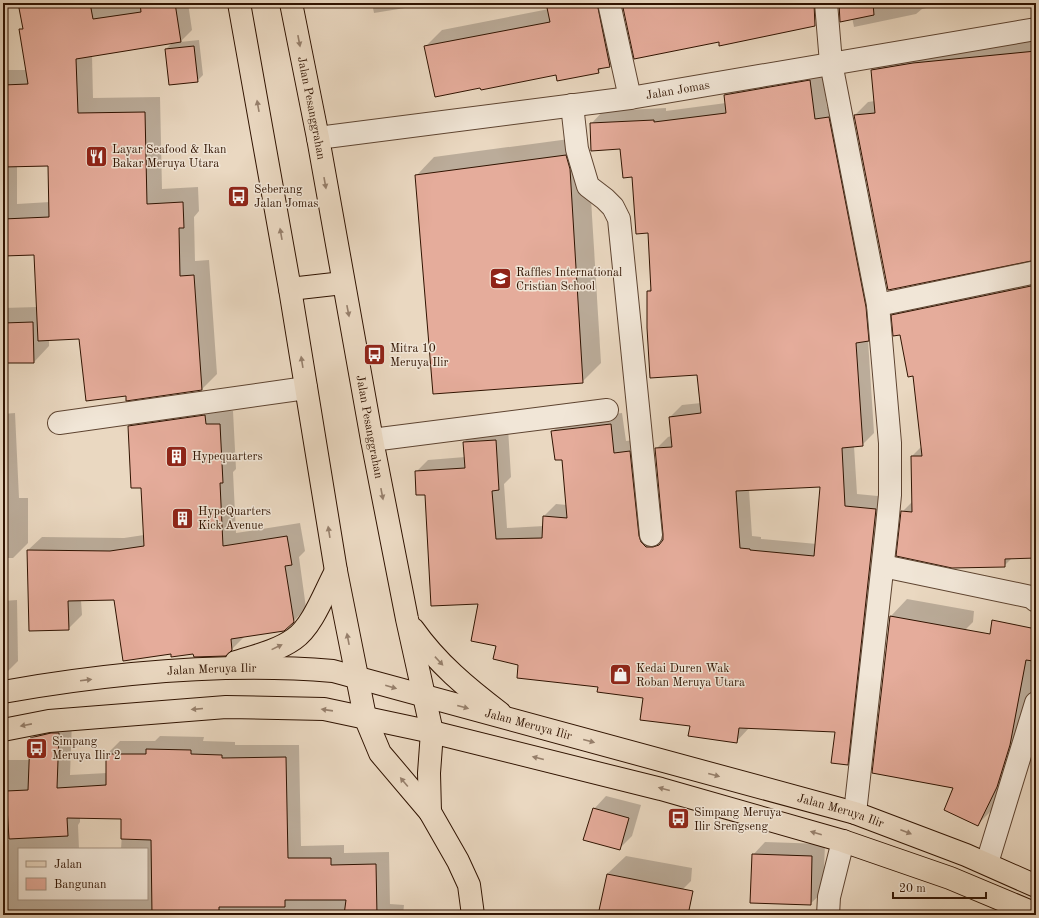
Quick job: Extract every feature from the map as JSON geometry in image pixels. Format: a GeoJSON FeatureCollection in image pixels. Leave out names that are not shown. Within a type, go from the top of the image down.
{"type":"FeatureCollection","features":[{"type":"Feature","properties":{"kind":"main road"},"geometry":{"type":"LineString","coordinates":[[239,3],[290,289],[336,571],[365,717],[380,753],[430,812],[458,861],[469,885],[473,915]]}},
{"type":"Feature","properties":{"kind":"main road","name":"Jalan Pesanggrahan"},"geometry":{"type":"LineString","coordinates":[[291,3],[318,138],[372,440],[407,619],[432,732],[428,773],[430,812]]}},
{"type":"Feature","properties":{"kind":"main road"},"geometry":{"type":"LineString","coordinates":[[290,289],[343,283]]}},
{"type":"Feature","properties":{"kind":"main road"},"geometry":{"type":"LineString","coordinates":[[214,669],[268,652],[295,639],[309,623],[336,571]]}},
{"type":"Feature","properties":{"kind":"main road"},"geometry":{"type":"LineString","coordinates":[[407,619],[425,646],[441,664],[461,683],[506,718]]}},
{"type":"Feature","properties":{"kind":"main road","name":"Jalan Meruya Ilir"},"geometry":{"type":"LineString","coordinates":[[3,692],[47,684],[127,675],[214,669],[290,668],[333,671],[855,813],[987,863],[1036,886]]}},
{"type":"Feature","properties":{"kind":"main road"},"geometry":{"type":"LineString","coordinates":[[3,730],[49,721],[226,707],[324,709],[432,732],[661,789],[842,841],[950,878],[1036,914]]}},
{"type":"Feature","properties":{"kind":"street"},"geometry":{"type":"LineString","coordinates":[[609,3],[630,98]]}},
{"type":"Feature","properties":{"kind":"street"},"geometry":{"type":"LineString","coordinates":[[826,3],[831,63],[878,305],[890,443],[890,495],[855,813]]}},
{"type":"Feature","properties":{"kind":"street","name":"Jalan Jomas"},"geometry":{"type":"LineString","coordinates":[[318,138],[630,98],[831,63],[991,38],[1036,29]]}},
{"type":"Feature","properties":{"kind":"street"},"geometry":{"type":"LineString","coordinates":[[572,105],[577,149],[588,186],[605,198],[613,207],[619,218],[651,535]]}},
{"type":"Feature","properties":{"kind":"street"},"geometry":{"type":"LineString","coordinates":[[878,305],[1036,272]]}},
{"type":"Feature","properties":{"kind":"street"},"geometry":{"type":"LineString","coordinates":[[59,423],[306,388]]}},
{"type":"Feature","properties":{"kind":"street"},"geometry":{"type":"LineString","coordinates":[[372,440],[607,410]]}},
{"type":"Feature","properties":{"kind":"street"},"geometry":{"type":"LineString","coordinates":[[883,566],[1031,597],[1036,602]]}},
{"type":"Feature","properties":{"kind":"street"},"geometry":{"type":"LineString","coordinates":[[987,863],[1036,703]]}},
{"type":"Feature","properties":{"kind":"street"},"geometry":{"type":"LineString","coordinates":[[828,915],[829,897],[842,841]]}},
{"type":"Feature","properties":{"kind":"building"},"geometry":{"type":"Polygon","coordinates":[[[18,3],[90,3],[93,19],[141,12],[140,3],[175,3],[181,42],[76,59],[78,113],[145,112],[147,204],[183,202],[184,228],[179,228],[180,276],[194,275],[202,390],[126,401],[126,396],[86,401],[79,339],[38,341],[34,255],[3,256],[3,219],[49,217],[48,166],[3,167],[3,85],[28,84],[19,29],[23,29],[18,3]]]}},
{"type":"Feature","properties":{"kind":"building"},"geometry":{"type":"Polygon","coordinates":[[[546,3],[597,3],[610,67],[598,69],[599,73],[557,81],[556,75],[481,90],[480,88],[435,97],[424,46],[550,22],[546,3]]]}},
{"type":"Feature","properties":{"kind":"building"},"geometry":{"type":"Polygon","coordinates":[[[622,3],[814,3],[815,26],[719,46],[719,42],[634,59],[622,3]]]}},
{"type":"Feature","properties":{"kind":"building"},"geometry":{"type":"Polygon","coordinates":[[[839,3],[873,3],[874,15],[840,22],[839,3]]]}},
{"type":"Feature","properties":{"kind":"building"},"geometry":{"type":"Polygon","coordinates":[[[194,46],[198,82],[169,85],[165,49],[194,46]]]}},
{"type":"Feature","properties":{"kind":"building"},"geometry":{"type":"Polygon","coordinates":[[[1036,51],[1036,260],[888,290],[854,115],[875,113],[871,70],[913,63],[1036,51]]]}},
{"type":"Feature","properties":{"kind":"building"},"geometry":{"type":"Polygon","coordinates":[[[810,80],[815,119],[829,117],[866,307],[869,341],[856,343],[863,446],[842,448],[845,506],[876,509],[848,765],[831,763],[835,732],[739,728],[737,743],[688,736],[690,726],[640,720],[643,698],[597,692],[598,687],[517,678],[518,665],[493,659],[496,646],[471,641],[478,604],[431,606],[425,495],[416,495],[415,471],[465,468],[463,442],[496,440],[499,490],[492,491],[496,539],[542,538],[543,516],[567,518],[562,460],[555,460],[551,431],[611,424],[614,453],[630,451],[639,536],[641,542],[646,547],[653,547],[659,545],[663,540],[655,448],[672,447],[669,417],[701,413],[697,375],[650,378],[647,328],[647,291],[651,291],[648,233],[636,234],[632,177],[623,178],[620,149],[591,151],[590,123],[654,120],[654,122],[726,113],[724,95],[810,80]],[[820,487],[736,491],[740,548],[814,556],[820,487]]]}},
{"type":"Feature","properties":{"kind":"building","name":"Raffles International Cristian School"},"geometry":{"type":"Polygon","coordinates":[[[566,155],[570,169],[583,383],[433,394],[415,175],[566,155]]]}},
{"type":"Feature","properties":{"kind":"building"},"geometry":{"type":"Polygon","coordinates":[[[1036,285],[1036,558],[1005,559],[1005,567],[952,568],[896,556],[901,511],[912,512],[911,456],[922,456],[913,376],[908,377],[900,335],[893,336],[891,315],[1036,285]]]}},
{"type":"Feature","properties":{"kind":"building"},"geometry":{"type":"Polygon","coordinates":[[[33,322],[34,363],[3,363],[3,323],[33,322]]]}},
{"type":"Feature","properties":{"kind":"building"},"geometry":{"type":"Polygon","coordinates":[[[205,415],[206,424],[220,424],[223,483],[220,483],[223,546],[287,536],[292,565],[285,566],[294,622],[284,631],[231,639],[232,650],[226,656],[194,657],[193,654],[171,657],[171,654],[123,661],[114,600],[68,601],[69,630],[29,631],[27,550],[110,551],[144,546],[141,488],[131,488],[128,426],[205,415]]]}},
{"type":"Feature","properties":{"kind":"building"},"geometry":{"type":"Polygon","coordinates":[[[890,616],[990,634],[992,620],[1036,629],[1036,648],[1033,661],[1026,660],[1010,745],[997,787],[978,826],[944,810],[953,788],[872,773],[890,616]]]}},
{"type":"Feature","properties":{"kind":"building"},"geometry":{"type":"Polygon","coordinates":[[[51,733],[59,733],[57,788],[106,785],[106,754],[146,754],[146,749],[191,750],[191,754],[222,755],[222,758],[286,757],[288,858],[331,858],[331,865],[376,864],[377,915],[344,915],[346,900],[285,900],[285,907],[219,907],[219,912],[216,911],[216,915],[152,915],[151,840],[121,839],[121,819],[67,818],[68,836],[9,839],[6,791],[28,790],[30,738],[51,733]]]}},
{"type":"Feature","properties":{"kind":"building"},"geometry":{"type":"Polygon","coordinates":[[[593,808],[629,818],[620,850],[583,840],[593,808]]]}},
{"type":"Feature","properties":{"kind":"building"},"geometry":{"type":"Polygon","coordinates":[[[752,854],[812,856],[811,905],[750,903],[752,854]]]}},
{"type":"Feature","properties":{"kind":"building"},"geometry":{"type":"Polygon","coordinates":[[[607,874],[693,891],[688,915],[598,915],[607,874]]]}},
{"type":"Feature","properties":{"kind":"place","name":"Layar Seafood & Ikan Bakar Meruya Utara"},"geometry":{"type":"Point","coordinates":[97,156]}},
{"type":"Feature","properties":{"kind":"place","name":"Seberang Jalan Jomas"},"geometry":{"type":"Point","coordinates":[238,196]}},
{"type":"Feature","properties":{"kind":"place","name":"Raffles International Cristian School"},"geometry":{"type":"Point","coordinates":[500,279]}},
{"type":"Feature","properties":{"kind":"place","name":"Mitra 10 Meruya Ilir"},"geometry":{"type":"Point","coordinates":[375,355]}},
{"type":"Feature","properties":{"kind":"place","name":"Hypequarters"},"geometry":{"type":"Point","coordinates":[176,456]}},
{"type":"Feature","properties":{"kind":"place","name":"HypeQuarters Kick Avenue"},"geometry":{"type":"Point","coordinates":[182,518]}},
{"type":"Feature","properties":{"kind":"place","name":"Kedai Duren Wak Roban Meruya Utara"},"geometry":{"type":"Point","coordinates":[621,675]}},
{"type":"Feature","properties":{"kind":"place","name":"Simpang Meruya Ilir 2"},"geometry":{"type":"Point","coordinates":[37,748]}},
{"type":"Feature","properties":{"kind":"place","name":"Simpang Meruya Ilir Srengseng"},"geometry":{"type":"Point","coordinates":[678,819]}}]}
